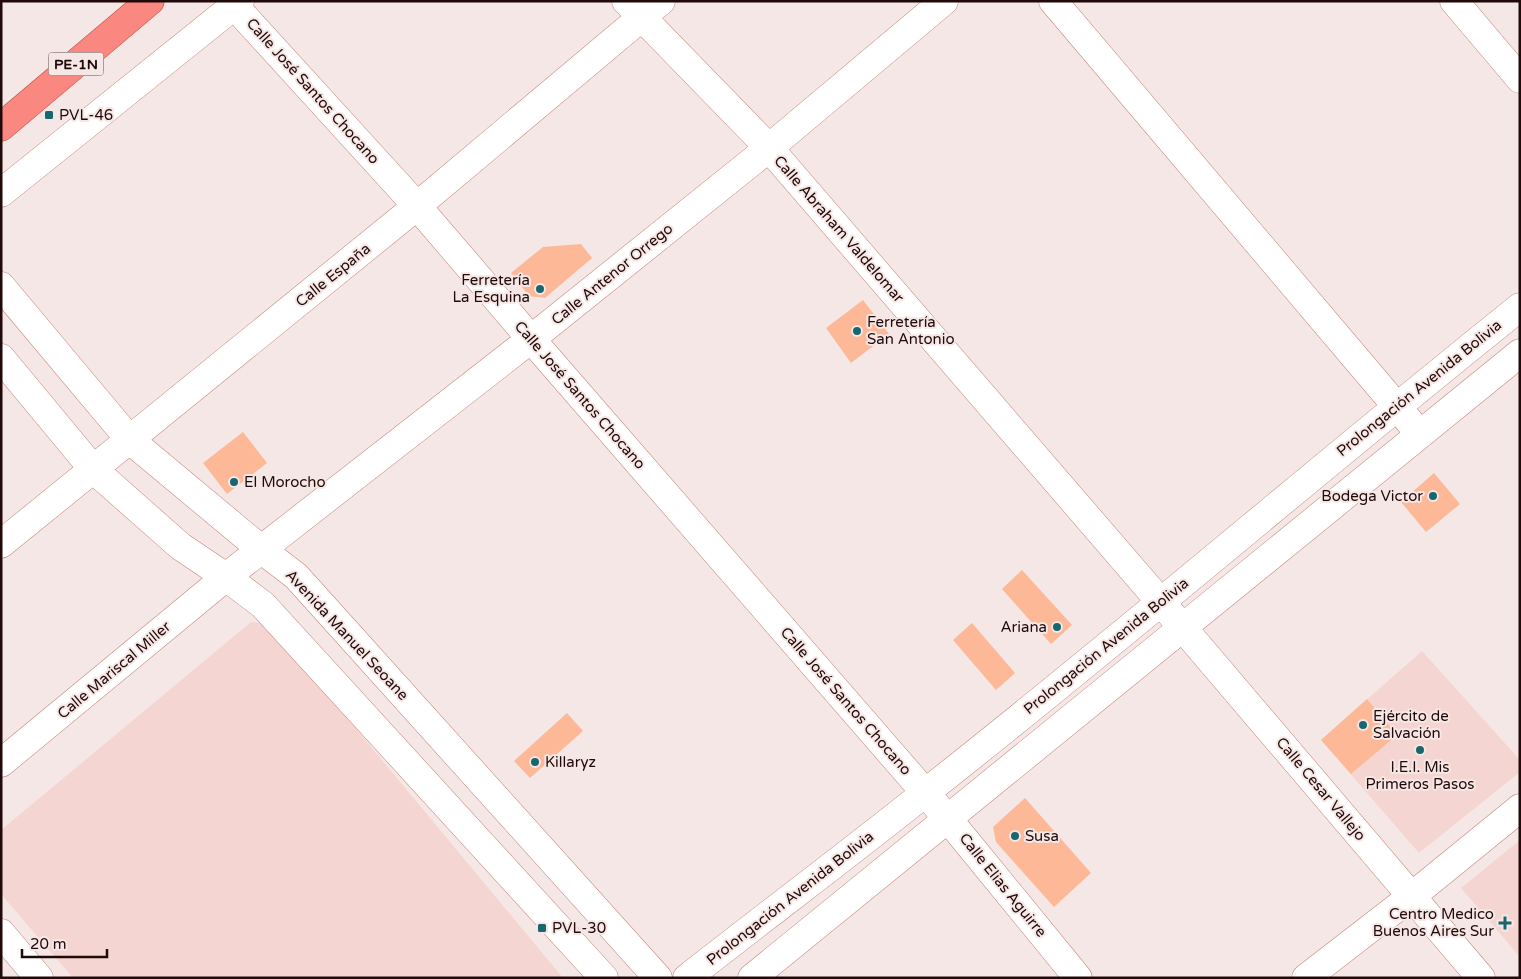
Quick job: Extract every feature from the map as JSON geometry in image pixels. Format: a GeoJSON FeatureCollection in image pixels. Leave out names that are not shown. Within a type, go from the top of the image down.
{"type":"FeatureCollection","features":[{"type":"Feature","properties":{"kind":"highway","name":"PE-1N"},"geometry":{"type":"LineString","coordinates":[[1,127],[150,1]]}},
{"type":"Feature","properties":{"kind":"street","name":"Calle Antenor Orrego"},"geometry":{"type":"LineString","coordinates":[[226,577],[531,339],[769,148],[944,1]]}},
{"type":"Feature","properties":{"kind":"street"},"geometry":{"type":"LineString","coordinates":[[1053,1],[1420,434]]}},
{"type":"Feature","properties":{"kind":"street"},"geometry":{"type":"LineString","coordinates":[[1454,1],[1520,79]]}},
{"type":"Feature","properties":{"kind":"street"},"geometry":{"type":"LineString","coordinates":[[1,193],[235,3]]}},
{"type":"Feature","properties":{"kind":"street","name":"Calle José Santos Chocano"},"geometry":{"type":"LineString","coordinates":[[235,3],[418,206],[531,339],[926,793]]}},
{"type":"Feature","properties":{"kind":"street","name":"Calle Abraham Valdelomar"},"geometry":{"type":"LineString","coordinates":[[643,7],[769,148],[1160,602]]}},
{"type":"Feature","properties":{"kind":"street","name":"Calle España"},"geometry":{"type":"LineString","coordinates":[[1,544],[418,206],[643,7]]}},
{"type":"Feature","properties":{"kind":"street","name":"Avenida Manuel Seoane"},"geometry":{"type":"LineString","coordinates":[[1,286],[130,440],[296,576],[658,978]]}},
{"type":"Feature","properties":{"kind":"street","name":"Prolongación Avenida Bolivia"},"geometry":{"type":"LineString","coordinates":[[687,978],[926,793],[1396,406],[1520,307]]}},
{"type":"Feature","properties":{"kind":"street"},"geometry":{"type":"LineString","coordinates":[[752,978],[1520,353]]}},
{"type":"Feature","properties":{"kind":"street"},"geometry":{"type":"LineString","coordinates":[[1,358],[93,470],[180,546],[263,605],[604,978]]}},
{"type":"Feature","properties":{"kind":"street","name":"Calle Mariscal Miller"},"geometry":{"type":"LineString","coordinates":[[1,763],[226,577]]}},
{"type":"Feature","properties":{"kind":"street","name":"Calle Cesar Vallejo"},"geometry":{"type":"LineString","coordinates":[[1160,602],[1481,978]]}},
{"type":"Feature","properties":{"kind":"street","name":"Calle Elias Aguirre"},"geometry":{"type":"LineString","coordinates":[[926,793],[1078,978]]}},
{"type":"Feature","properties":{"kind":"street"},"geometry":{"type":"LineString","coordinates":[[1306,978],[1412,896],[1520,808]]}},
{"type":"Feature","properties":{"kind":"street"},"geometry":{"type":"LineString","coordinates":[[1,933],[39,978]]}},
{"type":"Feature","properties":{"kind":"shaded area"},"geometry":{"type":"Polygon","coordinates":[[[251,622],[268,623],[563,978],[73,978],[1,894],[1,830],[251,622]]]}},
{"type":"Feature","properties":{"kind":"shaded area","name":"I.E.I. Mis Primeros Pasos"},"geometry":{"type":"Polygon","coordinates":[[[1422,651],[1520,760],[1520,772],[1419,853],[1321,740],[1422,651]]]}},
{"type":"Feature","properties":{"kind":"shaded area","name":"Centro Medico Buenos Aires Sur"},"geometry":{"type":"Polygon","coordinates":[[[1520,840],[1520,957],[1461,888],[1520,840]]]}},
{"type":"Feature","properties":{"kind":"building"},"geometry":{"type":"Polygon","coordinates":[[[581,244],[592,258],[545,298],[529,296],[511,273],[543,247],[581,244]]]}},
{"type":"Feature","properties":{"kind":"building","name":"Ferretería San Antonio"},"geometry":{"type":"Polygon","coordinates":[[[863,300],[889,334],[851,363],[826,328],[863,300]]]}},
{"type":"Feature","properties":{"kind":"building"},"geometry":{"type":"Polygon","coordinates":[[[243,432],[267,463],[227,494],[203,463],[243,432]]]}},
{"type":"Feature","properties":{"kind":"building"},"geometry":{"type":"Polygon","coordinates":[[[1434,473],[1460,504],[1426,532],[1401,502],[1434,473]]]}},
{"type":"Feature","properties":{"kind":"building"},"geometry":{"type":"Polygon","coordinates":[[[1022,570],[1072,625],[1051,644],[1002,589],[1022,570]]]}},
{"type":"Feature","properties":{"kind":"building"},"geometry":{"type":"Polygon","coordinates":[[[972,623],[1015,673],[996,690],[953,640],[972,623]]]}},
{"type":"Feature","properties":{"kind":"building"},"geometry":{"type":"Polygon","coordinates":[[[1367,699],[1397,735],[1351,774],[1321,740],[1367,699]]]}},
{"type":"Feature","properties":{"kind":"building"},"geometry":{"type":"Polygon","coordinates":[[[567,713],[583,731],[530,778],[514,761],[567,713]]]}},
{"type":"Feature","properties":{"kind":"building"},"geometry":{"type":"Polygon","coordinates":[[[1025,798],[1091,873],[1054,907],[996,842],[993,827],[1025,798]]]}},
{"type":"Feature","properties":{"kind":"place","name":"PVL-46"},"geometry":{"type":"Point","coordinates":[49,115]}},
{"type":"Feature","properties":{"kind":"place","name":"Ferretería La Esquina"},"geometry":{"type":"Point","coordinates":[540,289]}},
{"type":"Feature","properties":{"kind":"place","name":"Ferretería San Antonio"},"geometry":{"type":"Point","coordinates":[857,331]}},
{"type":"Feature","properties":{"kind":"place","name":"El Morocho"},"geometry":{"type":"Point","coordinates":[234,482]}},
{"type":"Feature","properties":{"kind":"place","name":"Bodega Victor"},"geometry":{"type":"Point","coordinates":[1433,496]}},
{"type":"Feature","properties":{"kind":"place","name":"Ariana"},"geometry":{"type":"Point","coordinates":[1057,627]}},
{"type":"Feature","properties":{"kind":"place","name":"Ejército de Salvación"},"geometry":{"type":"Point","coordinates":[1363,725]}},
{"type":"Feature","properties":{"kind":"place","name":"I.E.I. Mis Primeros Pasos"},"geometry":{"type":"Point","coordinates":[1420,750]}},
{"type":"Feature","properties":{"kind":"place","name":"Killaryz"},"geometry":{"type":"Point","coordinates":[535,762]}},
{"type":"Feature","properties":{"kind":"place","name":"Susa"},"geometry":{"type":"Point","coordinates":[1015,836]}},
{"type":"Feature","properties":{"kind":"place","name":"Centro Medico Buenos Aires Sur"},"geometry":{"type":"Point","coordinates":[1505,923]}},
{"type":"Feature","properties":{"kind":"place","name":"PVL-30"},"geometry":{"type":"Point","coordinates":[542,928]}}]}
